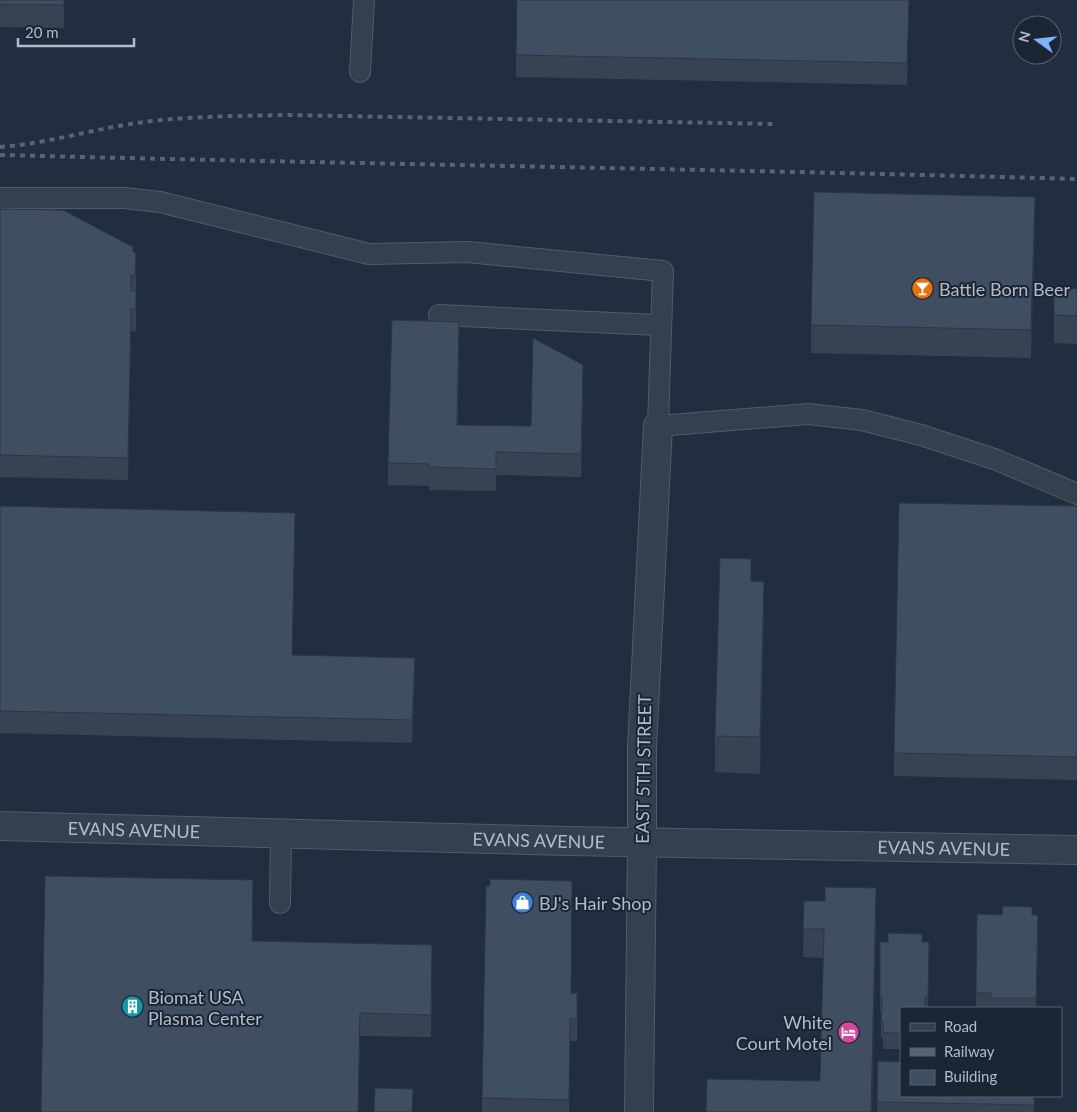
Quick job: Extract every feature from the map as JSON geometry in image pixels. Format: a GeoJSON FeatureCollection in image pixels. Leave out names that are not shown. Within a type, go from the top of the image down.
{"type":"FeatureCollection","features":[{"type":"Feature","properties":{"kind":"street","name":"EAST 5TH STREET"},"geometry":{"type":"LineString","coordinates":[[639,1112],[642,748],[658,426]]}},
{"type":"Feature","properties":{"kind":"street","name":"EVANS AVENUE"},"geometry":{"type":"LineString","coordinates":[[0,826],[642,842],[1077,850]]}},
{"type":"Feature","properties":{"kind":"lane"},"geometry":{"type":"LineString","coordinates":[[360,72],[364,0]]}},
{"type":"Feature","properties":{"kind":"lane"},"geometry":{"type":"LineString","coordinates":[[0,198],[124,198],[160,202],[369,254],[467,252],[663,271],[659,325],[658,426],[808,414],[862,420],[921,435],[997,460],[1077,494]]}},
{"type":"Feature","properties":{"kind":"lane"},"geometry":{"type":"LineString","coordinates":[[439,315],[659,325]]}},
{"type":"Feature","properties":{"kind":"lane"},"geometry":{"type":"LineString","coordinates":[[280,903],[281,833]]}},
{"type":"Feature","properties":{"kind":"building"},"geometry":{"type":"Polygon","coordinates":[[[0,0],[64,0],[64,5],[0,4],[0,0]]]}},
{"type":"Feature","properties":{"kind":"building"},"geometry":{"type":"Polygon","coordinates":[[[517,0],[909,0],[907,63],[516,55],[517,0]]]}},
{"type":"Feature","properties":{"kind":"building","name":"Battle Born Beer"},"geometry":{"type":"Polygon","coordinates":[[[814,192],[1035,197],[1031,330],[811,325],[814,192]]]}},
{"type":"Feature","properties":{"kind":"building"},"geometry":{"type":"Polygon","coordinates":[[[0,209],[63,210],[133,247],[133,252],[136,253],[135,275],[131,275],[131,290],[136,291],[136,309],[131,309],[128,458],[0,455],[0,209]]]}},
{"type":"Feature","properties":{"kind":"building"},"geometry":{"type":"Polygon","coordinates":[[[1054,288],[1077,289],[1077,316],[1054,315],[1054,288]]]}},
{"type":"Feature","properties":{"kind":"building"},"geometry":{"type":"Polygon","coordinates":[[[392,320],[459,322],[457,425],[531,426],[533,338],[583,365],[581,454],[496,452],[496,469],[429,467],[429,464],[388,463],[392,320]]]}},
{"type":"Feature","properties":{"kind":"building"},"geometry":{"type":"Polygon","coordinates":[[[899,503],[1077,506],[1077,757],[894,753],[899,503]]]}},
{"type":"Feature","properties":{"kind":"building"},"geometry":{"type":"Polygon","coordinates":[[[0,506],[295,513],[292,655],[415,658],[412,720],[0,711],[0,506]]]}},
{"type":"Feature","properties":{"kind":"building"},"geometry":{"type":"Polygon","coordinates":[[[720,558],[751,559],[751,581],[764,582],[760,737],[715,736],[720,558]]]}},
{"type":"Feature","properties":{"kind":"building"},"geometry":{"type":"Polygon","coordinates":[[[45,876],[253,880],[252,941],[432,945],[431,1015],[360,1013],[358,1112],[41,1112],[45,876]]]}},
{"type":"Feature","properties":{"kind":"building"},"geometry":{"type":"Polygon","coordinates":[[[490,879],[572,881],[571,993],[577,993],[577,1019],[570,1019],[569,1100],[482,1098],[486,886],[490,886],[490,879]]]}},
{"type":"Feature","properties":{"kind":"building","name":"White Court Motel"},"geometry":{"type":"Polygon","coordinates":[[[825,887],[876,888],[871,1112],[706,1112],[707,1079],[820,1081],[824,929],[803,929],[804,901],[825,901],[825,887]]]}},
{"type":"Feature","properties":{"kind":"building"},"geometry":{"type":"Polygon","coordinates":[[[1003,906],[1032,907],[1032,915],[1038,915],[1036,998],[991,998],[991,993],[976,993],[977,914],[1002,915],[1003,906]]]}},
{"type":"Feature","properties":{"kind":"building"},"geometry":{"type":"Polygon","coordinates":[[[888,933],[922,934],[922,942],[929,942],[928,997],[925,997],[925,1007],[900,1007],[900,1033],[883,1033],[883,1022],[881,1022],[880,942],[888,942],[888,933]]]}},
{"type":"Feature","properties":{"kind":"building"},"geometry":{"type":"Polygon","coordinates":[[[878,1061],[900,1062],[900,1097],[1034,1097],[1034,1105],[877,1102],[878,1061]]]}},
{"type":"Feature","properties":{"kind":"building"},"geometry":{"type":"Polygon","coordinates":[[[375,1088],[413,1089],[412,1112],[374,1112],[375,1088]]]}},
{"type":"Feature","properties":{"kind":"railway"},"geometry":{"type":"LineString","coordinates":[[0,147],[62,138],[144,122],[226,116],[288,115],[775,124]]}},
{"type":"Feature","properties":{"kind":"railway"},"geometry":{"type":"LineString","coordinates":[[0,155],[1077,179]]}},
{"type":"Feature","properties":{"kind":"place","name":"Battle Born Beer"},"geometry":{"type":"Point","coordinates":[923,289]}},
{"type":"Feature","properties":{"kind":"place","name":"BJ's Hair Shop"},"geometry":{"type":"Point","coordinates":[523,903]}},
{"type":"Feature","properties":{"kind":"place","name":"Biomat USA Plasma Center"},"geometry":{"type":"Point","coordinates":[132,1007]}},
{"type":"Feature","properties":{"kind":"place","name":"White Court Motel"},"geometry":{"type":"Point","coordinates":[848,1032]}}]}
